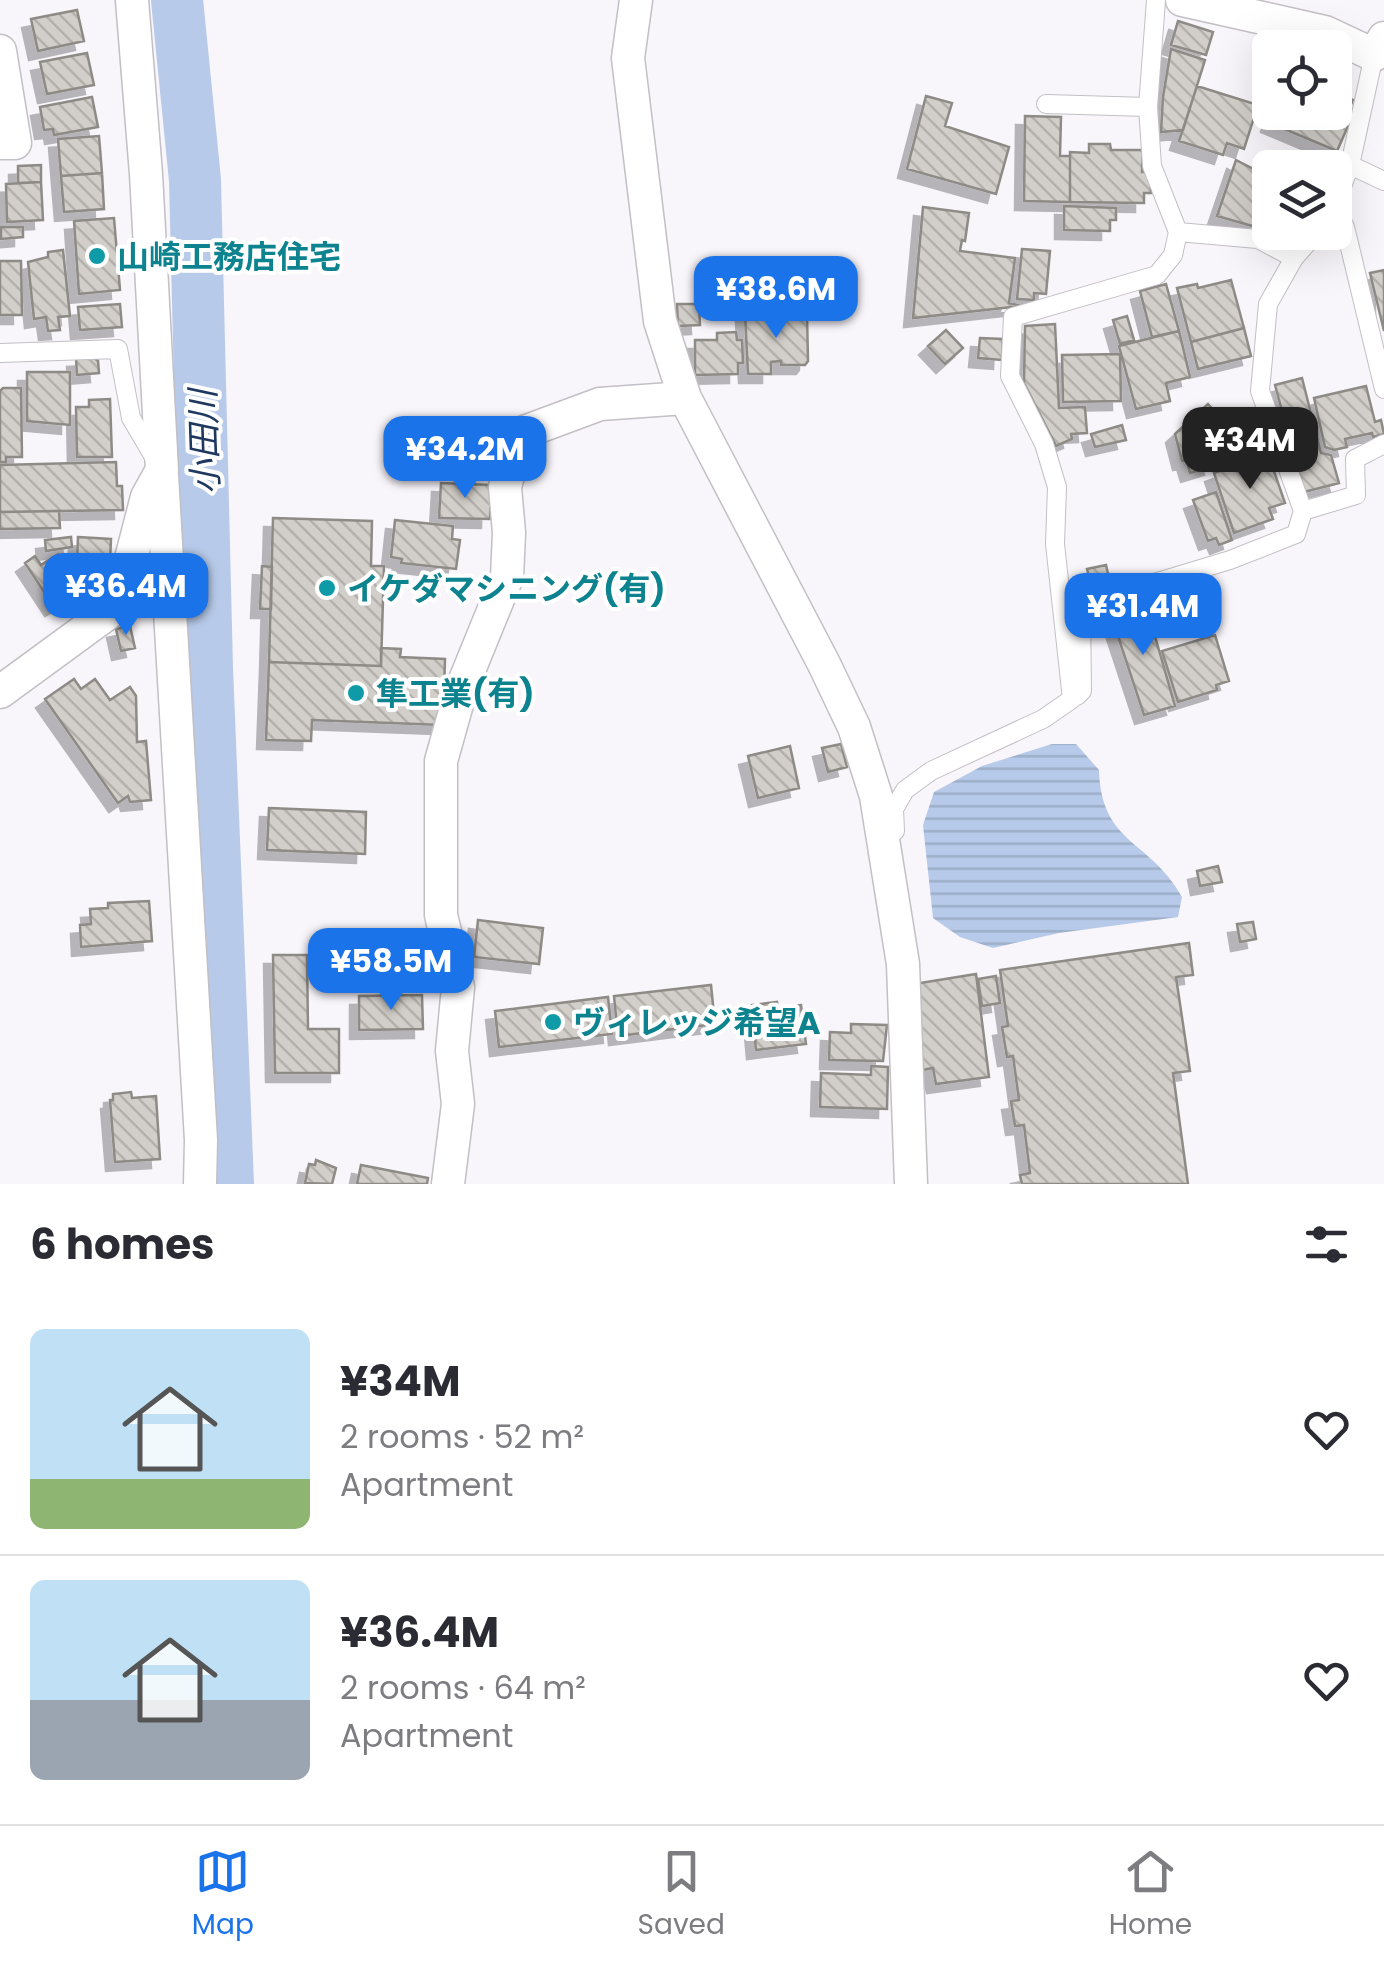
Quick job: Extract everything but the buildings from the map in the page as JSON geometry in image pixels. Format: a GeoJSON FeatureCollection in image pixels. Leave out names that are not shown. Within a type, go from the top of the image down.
{"type":"FeatureCollection","features":[{"type":"Feature","properties":{"kind":"street"},"geometry":{"type":"LineString","coordinates":[[132,0],[146,174],[201,1140],[200,1184]]}},
{"type":"Feature","properties":{"kind":"street"},"geometry":{"type":"LineString","coordinates":[[636,0],[628,58],[660,321],[684,398],[854,727],[876,796],[903,964],[911,1184]]}},
{"type":"Feature","properties":{"kind":"street"},"geometry":{"type":"LineString","coordinates":[[1182,0],[1379,47]]}},
{"type":"Feature","properties":{"kind":"street"},"geometry":{"type":"LineString","coordinates":[[0,51],[15,143],[0,144]]}},
{"type":"Feature","properties":{"kind":"street"},"geometry":{"type":"LineString","coordinates":[[448,1184],[458,1104],[452,1051],[458,988],[441,915],[441,761],[462,690],[507,578],[510,534],[505,487],[518,434],[600,404],[684,398]]}},
{"type":"Feature","properties":{"kind":"street"},"geometry":{"type":"LineString","coordinates":[[0,692],[120,605],[146,498],[162,470]]}},
{"type":"Feature","properties":{"kind":"lane"},"geometry":{"type":"LineString","coordinates":[[1072,700],[1055,544],[1057,487],[1044,444],[1010,376],[1013,317],[1158,275],[1173,255],[1178,232],[1152,166],[1148,107],[1156,0]]}},
{"type":"Feature","properties":{"kind":"lane"},"geometry":{"type":"LineString","coordinates":[[1352,156],[1379,47]]}},
{"type":"Feature","properties":{"kind":"lane"},"geometry":{"type":"LineString","coordinates":[[1046,104],[1148,107]]}},
{"type":"Feature","properties":{"kind":"lane"},"geometry":{"type":"LineString","coordinates":[[1352,165],[1384,180]]}},
{"type":"Feature","properties":{"kind":"lane"},"geometry":{"type":"LineString","coordinates":[[1178,232],[1258,239],[1294,258]]}},
{"type":"Feature","properties":{"kind":"lane"},"geometry":{"type":"LineString","coordinates":[[903,964],[894,810],[905,790],[932,771],[1043,720],[1082,691],[1081,610],[1296,534],[1303,511],[1260,391],[1268,304],[1301,250]]}},
{"type":"Feature","properties":{"kind":"lane"},"geometry":{"type":"LineString","coordinates":[[1351,250],[1384,388]]}},
{"type":"Feature","properties":{"kind":"lane"},"geometry":{"type":"LineString","coordinates":[[0,353],[118,349],[132,418],[162,470]]}},
{"type":"Feature","properties":{"kind":"lane"},"geometry":{"type":"LineString","coordinates":[[1303,511],[1356,495],[1355,459],[1384,444]]}},
{"type":"Feature","properties":{"kind":"water"},"geometry":{"type":"Polygon","coordinates":[[[1052,744],[1076,744],[1099,770],[1108,813],[1182,897],[1178,917],[1059,933],[993,948],[960,937],[933,918],[923,825],[934,792],[982,766],[1052,744]]]}},
{"type":"Feature","properties":{"kind":"waterway","name":"小田川"},"geometry":{"type":"LineString","coordinates":[[177,0],[195,180],[207,668],[228,1184]]}},
{"type":"Feature","properties":{"kind":"place","name":"山崎工務店住宅"},"geometry":{"type":"Point","coordinates":[97,256]}},
{"type":"Feature","properties":{"kind":"place","name":"イケダマシニング(有)"},"geometry":{"type":"Point","coordinates":[327,588]}},
{"type":"Feature","properties":{"kind":"place","name":"隼工業(有)"},"geometry":{"type":"Point","coordinates":[356,693]}},
{"type":"Feature","properties":{"kind":"place","name":"ヴィレッジ希望A"},"geometry":{"type":"Point","coordinates":[553,1022]}}]}
